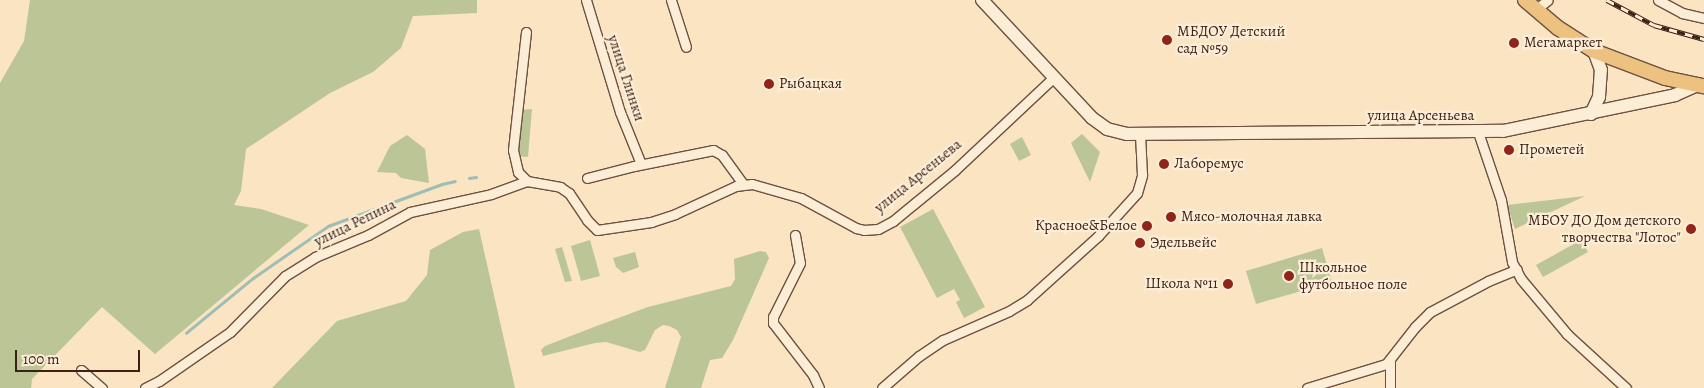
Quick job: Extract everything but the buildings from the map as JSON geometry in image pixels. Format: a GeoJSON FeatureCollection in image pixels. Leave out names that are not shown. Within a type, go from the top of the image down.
{"type":"FeatureCollection","features":[{"type":"Feature","properties":{"kind":"main road"},"geometry":{"type":"LineString","coordinates":[[982,0],[1053,78]]}},
{"type":"Feature","properties":{"kind":"main road"},"geometry":{"type":"LineString","coordinates":[[1530,5],[1558,28],[1594,51],[1665,78],[1700,85]]}},
{"type":"Feature","properties":{"kind":"main road"},"geometry":{"type":"LineString","coordinates":[[1591,114],[1599,97],[1601,70],[1594,51]]}},
{"type":"Feature","properties":{"kind":"main road","name":"улица Арсеньева"},"geometry":{"type":"LineString","coordinates":[[1053,78],[1100,124],[1120,133],[1140,134],[1478,132],[1514,129],[1675,95],[1700,85]]}},
{"type":"Feature","properties":{"kind":"street","name":"улица Глинки"},"geometry":{"type":"LineString","coordinates":[[586,0],[620,112],[641,164]]}},
{"type":"Feature","properties":{"kind":"street"},"geometry":{"type":"LineString","coordinates":[[671,0],[686,47]]}},
{"type":"Feature","properties":{"kind":"street"},"geometry":{"type":"LineString","coordinates":[[1530,5],[1548,0]]}},
{"type":"Feature","properties":{"kind":"street"},"geometry":{"type":"LineString","coordinates":[[1658,0],[1682,13],[1704,18]]}},
{"type":"Feature","properties":{"kind":"street"},"geometry":{"type":"LineString","coordinates":[[526,32],[513,150],[518,172],[528,181]]}},
{"type":"Feature","properties":{"kind":"street","name":"улица Арсеньева"},"geometry":{"type":"LineString","coordinates":[[743,184],[764,186],[801,198],[856,228],[864,230],[878,229],[893,221],[955,170],[1053,78]]}},
{"type":"Feature","properties":{"kind":"street"},"geometry":{"type":"LineString","coordinates":[[1478,132],[1501,200],[1511,255],[1528,290],[1567,334],[1626,388]]}},
{"type":"Feature","properties":{"kind":"street"},"geometry":{"type":"LineString","coordinates":[[885,387],[919,356],[943,340],[1009,311],[1027,300],[1098,236],[1137,193],[1142,175],[1140,134]]}},
{"type":"Feature","properties":{"kind":"street"},"geometry":{"type":"LineString","coordinates":[[587,178],[641,164],[713,150],[722,155],[743,184]]}},
{"type":"Feature","properties":{"kind":"street","name":"улица Репина"},"geometry":{"type":"LineString","coordinates":[[144,388],[159,381],[230,332],[285,276],[316,257],[368,235],[410,212],[491,194],[528,181],[560,187],[570,193],[587,220],[597,230],[651,222],[675,214],[743,184]]}},
{"type":"Feature","properties":{"kind":"street"},"geometry":{"type":"LineString","coordinates":[[795,235],[800,263],[774,317],[773,323],[813,375],[819,388]]}},
{"type":"Feature","properties":{"kind":"street"},"geometry":{"type":"LineString","coordinates":[[1307,388],[1382,366],[1390,361],[1415,327],[1430,312],[1488,281],[1517,269]]}},
{"type":"Feature","properties":{"kind":"street"},"geometry":{"type":"LineString","coordinates":[[1390,361],[1390,388]]}},
{"type":"Feature","properties":{"kind":"street"},"geometry":{"type":"LineString","coordinates":[[81,370],[102,388]]}},
{"type":"Feature","properties":{"kind":"green space"},"geometry":{"type":"Polygon","coordinates":[[[30,0],[477,0],[477,13],[413,16],[401,48],[373,72],[330,93],[246,149],[241,191],[234,205],[261,209],[309,225],[155,354],[102,307],[32,379],[31,388],[0,388],[0,83],[24,41],[30,0]]]}},
{"type":"Feature","properties":{"kind":"green space"},"geometry":{"type":"Polygon","coordinates":[[[532,109],[528,157],[517,156],[521,110],[532,109]]]}},
{"type":"Feature","properties":{"kind":"green space"},"geometry":{"type":"Polygon","coordinates":[[[1082,134],[1100,152],[1090,182],[1071,143],[1082,134]]]}},
{"type":"Feature","properties":{"kind":"green space"},"geometry":{"type":"Polygon","coordinates":[[[407,135],[425,149],[429,183],[401,178],[396,173],[377,172],[390,146],[407,135]]]}},
{"type":"Feature","properties":{"kind":"green space"},"geometry":{"type":"Polygon","coordinates":[[[1022,137],[1031,155],[1019,161],[1010,144],[1022,137]]]}},
{"type":"Feature","properties":{"kind":"green space"},"geometry":{"type":"Polygon","coordinates":[[[1585,196],[1515,229],[1507,205],[1585,196]]]}},
{"type":"Feature","properties":{"kind":"green space"},"geometry":{"type":"Polygon","coordinates":[[[933,209],[985,307],[964,318],[956,302],[960,300],[954,289],[937,298],[900,227],[933,209]]]}},
{"type":"Feature","properties":{"kind":"green space"},"geometry":{"type":"Polygon","coordinates":[[[479,229],[515,388],[272,388],[337,321],[406,301],[427,275],[430,250],[463,232],[479,229]]]}},
{"type":"Feature","properties":{"kind":"green space"},"geometry":{"type":"Polygon","coordinates":[[[590,240],[600,276],[581,281],[571,246],[590,240]]]}},
{"type":"Feature","properties":{"kind":"green space"},"geometry":{"type":"Polygon","coordinates":[[[1581,240],[1588,252],[1543,277],[1536,265],[1581,240]]]}},
{"type":"Feature","properties":{"kind":"green space"},"geometry":{"type":"Polygon","coordinates":[[[562,247],[572,281],[565,282],[555,249],[562,247]]]}},
{"type":"Feature","properties":{"kind":"green space","name":"Школьное футбольное поле"},"geometry":{"type":"Polygon","coordinates":[[[1322,248],[1332,282],[1256,304],[1246,271],[1322,248]]]}},
{"type":"Feature","properties":{"kind":"green space"},"geometry":{"type":"Polygon","coordinates":[[[760,251],[766,252],[769,258],[733,340],[722,358],[710,360],[701,388],[665,388],[681,337],[677,330],[669,326],[663,325],[655,330],[645,350],[640,352],[606,342],[543,356],[541,350],[545,346],[594,327],[648,307],[731,286],[735,279],[734,259],[760,251]]]}},
{"type":"Feature","properties":{"kind":"green space"},"geometry":{"type":"Polygon","coordinates":[[[635,252],[639,267],[623,273],[616,267],[613,258],[635,252]]]}},
{"type":"Feature","properties":{"kind":"waterway"},"geometry":{"type":"LineString","coordinates":[[469,178],[476,177]]}},
{"type":"Feature","properties":{"kind":"waterway"},"geometry":{"type":"LineString","coordinates":[[186,333],[253,278],[328,226],[442,184],[455,181]]}},
{"type":"Feature","properties":{"kind":"railway"},"geometry":{"type":"LineString","coordinates":[[1607,0],[1654,25],[1704,39]]}},
{"type":"Feature","properties":{"kind":"place","name":"МБДОУ Детский сад №59"},"geometry":{"type":"Point","coordinates":[1167,40]}},
{"type":"Feature","properties":{"kind":"place","name":"Мегамаркет"},"geometry":{"type":"Point","coordinates":[1514,43]}},
{"type":"Feature","properties":{"kind":"place","name":"Рыбацкая"},"geometry":{"type":"Point","coordinates":[769,84]}},
{"type":"Feature","properties":{"kind":"place","name":"Прометей"},"geometry":{"type":"Point","coordinates":[1509,150]}},
{"type":"Feature","properties":{"kind":"place","name":"Лаборемус"},"geometry":{"type":"Point","coordinates":[1164,164]}},
{"type":"Feature","properties":{"kind":"place","name":"Мясо-молочная лавка"},"geometry":{"type":"Point","coordinates":[1171,217]}},
{"type":"Feature","properties":{"kind":"place","name":"Красное&Белое"},"geometry":{"type":"Point","coordinates":[1147,226]}},
{"type":"Feature","properties":{"kind":"place","name":"МБОУ ДО Дом детского творчества \"Лотос\""},"geometry":{"type":"Point","coordinates":[1691,229]}},
{"type":"Feature","properties":{"kind":"place","name":"Эдельвейс"},"geometry":{"type":"Point","coordinates":[1140,243]}},
{"type":"Feature","properties":{"kind":"place","name":"Школьное футбольное поле"},"geometry":{"type":"Point","coordinates":[1289,276]}},
{"type":"Feature","properties":{"kind":"place","name":"Школа №11"},"geometry":{"type":"Point","coordinates":[1228,284]}}]}
